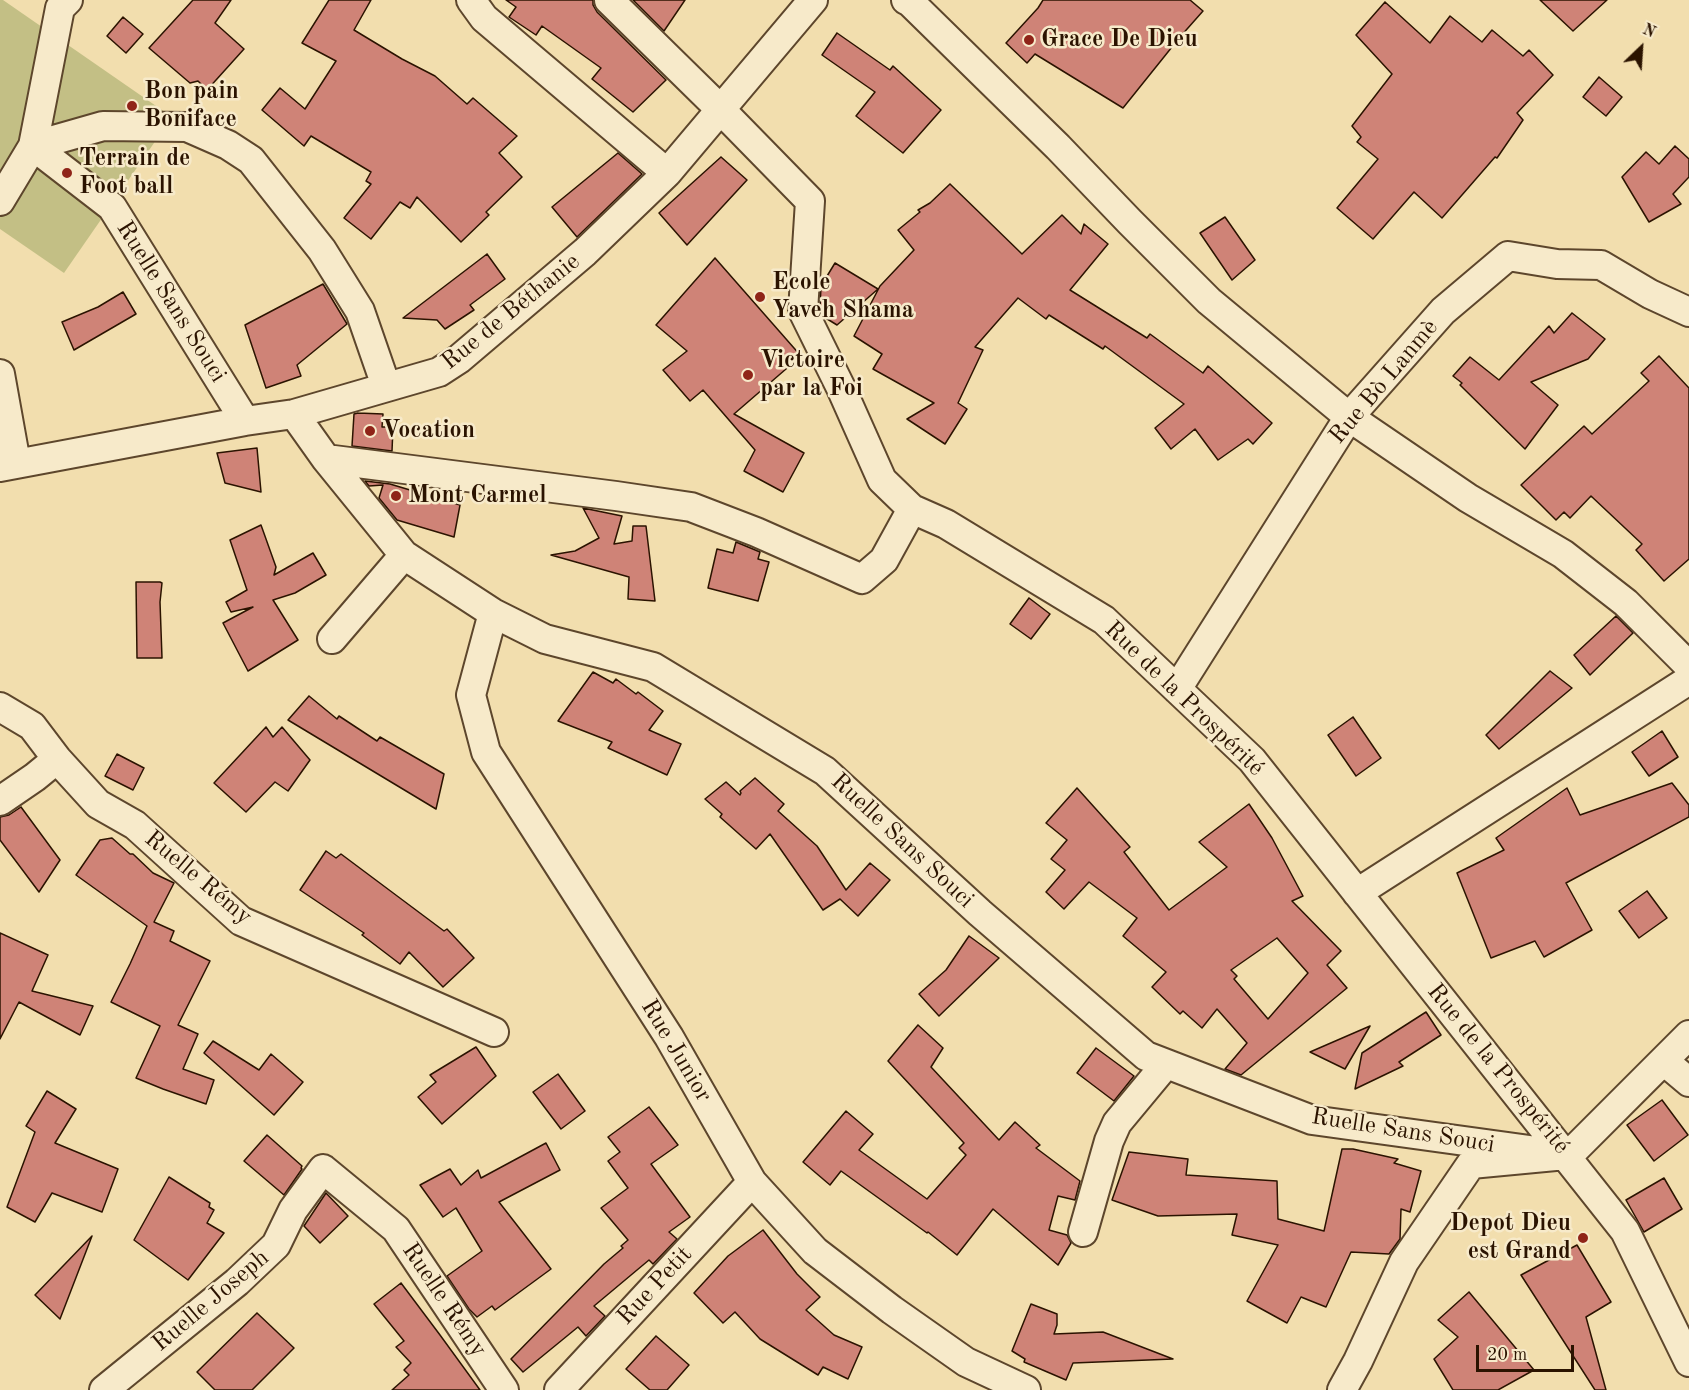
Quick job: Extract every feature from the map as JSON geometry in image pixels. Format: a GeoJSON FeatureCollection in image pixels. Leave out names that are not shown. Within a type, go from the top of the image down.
{"type":"FeatureCollection","features":[{"type":"Feature","properties":{"kind":"street"},"geometry":{"type":"LineString","coordinates":[[0,201],[33,146],[60,8],[68,0]]}},
{"type":"Feature","properties":{"kind":"street"},"geometry":{"type":"LineString","coordinates":[[471,0],[484,18],[667,173]]}},
{"type":"Feature","properties":{"kind":"street","name":"Rue de la Prospérité"},"geometry":{"type":"LineString","coordinates":[[609,0],[810,201],[803,311],[841,388],[882,480],[912,509],[946,524],[1104,620],[1252,760],[1625,1231],[1689,1362]]}},
{"type":"Feature","properties":{"kind":"street","name":"Rue de Béthanie"},"geometry":{"type":"LineString","coordinates":[[8,465],[294,414],[439,372],[459,359],[585,252],[667,173],[813,0]]}},
{"type":"Feature","properties":{"kind":"street"},"geometry":{"type":"LineString","coordinates":[[906,0],[1058,147],[1209,301],[1348,417],[1468,498],[1563,554],[1626,603],[1689,666]]}},
{"type":"Feature","properties":{"kind":"street"},"geometry":{"type":"LineString","coordinates":[[33,146],[103,126],[187,127],[228,146],[251,160],[322,250],[360,312],[386,386]]}},
{"type":"Feature","properties":{"kind":"street","name":"Ruelle Sans Souci"},"geometry":{"type":"LineString","coordinates":[[33,146],[112,207],[245,421]]}},
{"type":"Feature","properties":{"kind":"street","name":"Rue Bò Lanmè"},"geometry":{"type":"LineString","coordinates":[[1177,689],[1348,417],[1443,311],[1508,256],[1557,264],[1601,265],[1650,294],[1689,312]]}},
{"type":"Feature","properties":{"kind":"street"},"geometry":{"type":"LineString","coordinates":[[0,374],[8,465]]}},
{"type":"Feature","properties":{"kind":"street","name":"Ruelle Sans Souci"},"geometry":{"type":"LineString","coordinates":[[294,414],[326,459],[404,555],[493,613],[545,639],[653,667],[825,771],[988,920],[1146,1056],[1312,1120],[1566,1155]]}},
{"type":"Feature","properties":{"kind":"street"},"geometry":{"type":"LineString","coordinates":[[326,459],[691,507],[756,532],[862,579],[884,560],[912,509]]}},
{"type":"Feature","properties":{"kind":"street"},"geometry":{"type":"LineString","coordinates":[[332,639],[404,555]]}},
{"type":"Feature","properties":{"kind":"street","name":"Rue Junior"},"geometry":{"type":"LineString","coordinates":[[493,613],[471,695],[486,752],[669,1037],[752,1182],[815,1251],[892,1310],[966,1362],[1026,1390]]}},
{"type":"Feature","properties":{"kind":"street"},"geometry":{"type":"LineString","coordinates":[[1358,893],[1689,680]]}},
{"type":"Feature","properties":{"kind":"street","name":"Ruelle Rémy"},"geometry":{"type":"LineString","coordinates":[[0,707],[32,726],[57,759],[98,804],[135,825],[242,921],[494,1032]]}},
{"type":"Feature","properties":{"kind":"street"},"geometry":{"type":"LineString","coordinates":[[0,801],[57,759]]}},
{"type":"Feature","properties":{"kind":"street"},"geometry":{"type":"LineString","coordinates":[[1342,1390],[1404,1262],[1471,1164],[1566,1155],[1573,1151],[1689,1035]]}},
{"type":"Feature","properties":{"kind":"street"},"geometry":{"type":"LineString","coordinates":[[1664,1061],[1689,1082]]}},
{"type":"Feature","properties":{"kind":"street"},"geometry":{"type":"LineString","coordinates":[[1083,1232],[1109,1141],[1117,1123],[1166,1064]]}},
{"type":"Feature","properties":{"kind":"street","name":"Ruelle Rémy"},"geometry":{"type":"LineString","coordinates":[[323,1169],[396,1229],[504,1390]]}},
{"type":"Feature","properties":{"kind":"street","name":"Ruelle Joseph"},"geometry":{"type":"LineString","coordinates":[[104,1390],[237,1282],[276,1245],[293,1210],[323,1169]]}},
{"type":"Feature","properties":{"kind":"street","name":"Rue Petit"},"geometry":{"type":"LineString","coordinates":[[559,1390],[752,1182]]}},
{"type":"Feature","properties":{"kind":"shaded area","name":"Terrain de Foot ball"},"geometry":{"type":"Polygon","coordinates":[[[0,0],[172,117],[64,273],[0,229],[0,0]]]}},
{"type":"Feature","properties":{"kind":"building"},"geometry":{"type":"Polygon","coordinates":[[[193,0],[231,0],[215,23],[244,49],[207,90],[198,81],[190,83],[149,48],[193,0]]]}},
{"type":"Feature","properties":{"kind":"building"},"geometry":{"type":"Polygon","coordinates":[[[329,0],[371,0],[354,30],[435,76],[467,104],[473,98],[517,136],[499,153],[522,177],[486,212],[489,215],[461,242],[417,197],[410,208],[400,202],[371,239],[344,218],[371,184],[366,181],[371,172],[311,136],[304,146],[262,110],[280,88],[305,109],[336,61],[302,43],[329,0]]]}},
{"type":"Feature","properties":{"kind":"building"},"geometry":{"type":"Polygon","coordinates":[[[506,0],[593,0],[597,12],[666,80],[633,112],[592,79],[601,68],[542,26],[536,35],[509,17],[516,7],[506,0]]]}},
{"type":"Feature","properties":{"kind":"building"},"geometry":{"type":"Polygon","coordinates":[[[633,0],[685,0],[664,31],[633,0]]]}},
{"type":"Feature","properties":{"kind":"building"},"geometry":{"type":"Polygon","coordinates":[[[1043,0],[1190,0],[1203,11],[1123,108],[1035,54],[1027,63],[1006,43],[1043,0]]]}},
{"type":"Feature","properties":{"kind":"building"},"geometry":{"type":"Polygon","coordinates":[[[1540,0],[1607,0],[1573,31],[1540,0]]]}},
{"type":"Feature","properties":{"kind":"building"},"geometry":{"type":"Polygon","coordinates":[[[1385,2],[1430,43],[1450,16],[1482,42],[1492,30],[1523,56],[1529,50],[1553,75],[1517,113],[1523,120],[1497,158],[1495,157],[1442,218],[1414,192],[1373,239],[1337,208],[1378,159],[1357,142],[1361,137],[1352,126],[1392,74],[1356,35],[1385,2]]]}},
{"type":"Feature","properties":{"kind":"building"},"geometry":{"type":"Polygon","coordinates":[[[123,17],[143,34],[126,53],[107,36],[123,17]]]}},
{"type":"Feature","properties":{"kind":"building"},"geometry":{"type":"Polygon","coordinates":[[[837,33],[890,70],[893,66],[941,110],[903,153],[856,116],[875,92],[822,55],[837,33]]]}},
{"type":"Feature","properties":{"kind":"building"},"geometry":{"type":"Polygon","coordinates":[[[1599,77],[1622,97],[1606,116],[1583,97],[1599,77]]]}},
{"type":"Feature","properties":{"kind":"building"},"geometry":{"type":"Polygon","coordinates":[[[1675,146],[1689,159],[1689,177],[1673,194],[1681,204],[1649,222],[1622,177],[1646,152],[1659,164],[1675,146]]]}},
{"type":"Feature","properties":{"kind":"building"},"geometry":{"type":"Polygon","coordinates":[[[618,153],[642,174],[577,237],[552,207],[618,153]]]}},
{"type":"Feature","properties":{"kind":"building"},"geometry":{"type":"Polygon","coordinates":[[[721,157],[747,180],[687,245],[659,213],[721,157]]]}},
{"type":"Feature","properties":{"kind":"building"},"geometry":{"type":"Polygon","coordinates":[[[950,184],[1022,254],[1062,215],[1081,234],[1084,224],[1108,244],[1070,290],[1147,338],[1150,334],[1203,373],[1208,366],[1272,423],[1253,444],[1248,439],[1218,460],[1195,429],[1171,449],[1155,428],[1184,404],[1105,346],[1103,349],[1049,315],[1046,319],[1018,298],[975,347],[983,350],[958,403],[967,409],[945,444],[907,419],[934,403],[873,369],[882,354],[854,336],[880,286],[914,250],[898,230],[950,184]]]}},
{"type":"Feature","properties":{"kind":"building"},"geometry":{"type":"Polygon","coordinates":[[[1225,217],[1255,260],[1232,280],[1200,233],[1225,217]]]}},
{"type":"Feature","properties":{"kind":"building"},"geometry":{"type":"Polygon","coordinates":[[[487,254],[505,279],[470,305],[474,310],[445,329],[437,320],[403,318],[487,254]]]}},
{"type":"Feature","properties":{"kind":"building"},"geometry":{"type":"Polygon","coordinates":[[[715,258],[801,356],[734,414],[804,453],[783,492],[744,471],[755,450],[703,390],[690,401],[663,370],[687,351],[656,325],[715,258]]]}},
{"type":"Feature","properties":{"kind":"building"},"geometry":{"type":"Polygon","coordinates":[[[835,263],[878,289],[837,325],[824,317],[820,308],[821,286],[835,263]]]}},
{"type":"Feature","properties":{"kind":"building"},"geometry":{"type":"Polygon","coordinates":[[[323,284],[347,324],[297,365],[301,376],[266,388],[245,325],[323,284]]]}},
{"type":"Feature","properties":{"kind":"building"},"geometry":{"type":"Polygon","coordinates":[[[123,292],[136,314],[74,350],[62,322],[98,307],[123,292]]]}},
{"type":"Feature","properties":{"kind":"building"},"geometry":{"type":"Polygon","coordinates":[[[1572,313],[1605,339],[1588,359],[1531,382],[1558,405],[1525,449],[1453,376],[1470,357],[1499,380],[1549,326],[1554,333],[1572,313]]]}},
{"type":"Feature","properties":{"kind":"building"},"geometry":{"type":"Polygon","coordinates":[[[1659,356],[1689,388],[1689,559],[1664,581],[1636,550],[1642,544],[1591,496],[1570,518],[1564,512],[1556,520],[1521,485],[1584,426],[1592,434],[1649,381],[1641,373],[1659,356]]]}},
{"type":"Feature","properties":{"kind":"building"},"geometry":{"type":"Polygon","coordinates":[[[354,414],[383,414],[382,427],[393,427],[392,451],[352,446],[354,414]]]}},
{"type":"Feature","properties":{"kind":"building"},"geometry":{"type":"Polygon","coordinates":[[[257,448],[261,492],[225,483],[217,453],[257,448]]]}},
{"type":"Feature","properties":{"kind":"building"},"geometry":{"type":"Polygon","coordinates":[[[365,481],[390,484],[460,505],[454,537],[397,520],[379,498],[383,485],[369,486],[365,481]]]}},
{"type":"Feature","properties":{"kind":"building"},"geometry":{"type":"Polygon","coordinates":[[[583,508],[622,516],[614,544],[632,541],[633,526],[646,526],[655,601],[628,599],[629,577],[551,555],[575,551],[599,538],[583,508]]]}},
{"type":"Feature","properties":{"kind":"building"},"geometry":{"type":"Polygon","coordinates":[[[261,525],[276,567],[274,575],[313,553],[326,575],[295,593],[273,600],[298,640],[248,671],[223,623],[253,607],[231,612],[226,602],[247,590],[230,540],[261,525]]]}},
{"type":"Feature","properties":{"kind":"building"},"geometry":{"type":"Polygon","coordinates":[[[736,542],[760,552],[758,559],[769,562],[758,601],[708,588],[717,549],[733,553],[736,542]]]}},
{"type":"Feature","properties":{"kind":"building"},"geometry":{"type":"Polygon","coordinates":[[[136,582],[162,583],[160,602],[162,658],[137,658],[136,582]]]}},
{"type":"Feature","properties":{"kind":"building"},"geometry":{"type":"Polygon","coordinates":[[[1029,598],[1050,614],[1031,639],[1010,624],[1029,598]]]}},
{"type":"Feature","properties":{"kind":"building"},"geometry":{"type":"Polygon","coordinates":[[[1616,616],[1633,633],[1590,675],[1574,655],[1616,616]]]}},
{"type":"Feature","properties":{"kind":"building"},"geometry":{"type":"Polygon","coordinates":[[[1550,671],[1572,688],[1499,749],[1486,735],[1550,671]]]}},
{"type":"Feature","properties":{"kind":"building"},"geometry":{"type":"Polygon","coordinates":[[[593,672],[613,683],[616,679],[663,711],[649,730],[681,744],[667,775],[608,748],[612,742],[558,721],[593,672]]]}},
{"type":"Feature","properties":{"kind":"building"},"geometry":{"type":"Polygon","coordinates":[[[309,696],[337,719],[339,716],[377,741],[380,737],[444,774],[436,809],[288,720],[309,696]]]}},
{"type":"Feature","properties":{"kind":"building"},"geometry":{"type":"Polygon","coordinates":[[[1353,717],[1381,758],[1356,776],[1328,735],[1353,717]]]}},
{"type":"Feature","properties":{"kind":"building"},"geometry":{"type":"Polygon","coordinates":[[[266,727],[273,737],[282,727],[310,760],[288,791],[275,782],[246,812],[214,783],[266,727]]]}},
{"type":"Feature","properties":{"kind":"building"},"geometry":{"type":"Polygon","coordinates":[[[1662,731],[1678,757],[1649,776],[1632,752],[1662,731]]]}},
{"type":"Feature","properties":{"kind":"building"},"geometry":{"type":"Polygon","coordinates":[[[117,754],[144,768],[133,790],[105,776],[117,754]]]}},
{"type":"Feature","properties":{"kind":"building"},"geometry":{"type":"Polygon","coordinates":[[[755,778],[784,804],[778,811],[817,846],[846,890],[870,863],[890,880],[858,916],[840,899],[823,910],[770,834],[756,849],[720,817],[722,814],[705,799],[726,782],[740,795],[740,791],[755,778]]]}},
{"type":"Feature","properties":{"kind":"building"},"geometry":{"type":"Polygon","coordinates":[[[1672,783],[1689,805],[1689,817],[1566,883],[1592,930],[1544,957],[1535,941],[1491,958],[1457,873],[1504,850],[1496,838],[1567,788],[1580,815],[1672,783]]]}},
{"type":"Feature","properties":{"kind":"building"},"geometry":{"type":"Polygon","coordinates":[[[1077,788],[1130,847],[1124,852],[1169,910],[1227,867],[1199,842],[1249,804],[1272,838],[1303,896],[1292,901],[1341,951],[1327,965],[1347,988],[1241,1075],[1225,1069],[1247,1043],[1217,1009],[1202,1028],[1183,1011],[1180,1014],[1152,987],[1166,972],[1123,936],[1137,918],[1089,882],[1064,909],[1046,892],[1065,870],[1051,859],[1067,840],[1046,823],[1077,788]],[[1277,938],[1231,970],[1237,976],[1234,979],[1268,1019],[1308,973],[1277,938]]]}},
{"type":"Feature","properties":{"kind":"building"},"geometry":{"type":"Polygon","coordinates":[[[21,807],[60,860],[39,892],[0,840],[0,817],[9,815],[21,807]]]}},
{"type":"Feature","properties":{"kind":"building"},"geometry":{"type":"Polygon","coordinates":[[[112,838],[153,873],[174,883],[154,922],[174,931],[170,941],[210,961],[178,1025],[198,1034],[183,1069],[214,1080],[206,1104],[136,1078],[160,1026],[111,1002],[147,926],[76,875],[100,840],[112,838]]]}},
{"type":"Feature","properties":{"kind":"building"},"geometry":{"type":"Polygon","coordinates":[[[326,851],[336,858],[341,854],[444,931],[447,929],[474,958],[443,987],[409,952],[400,964],[362,935],[364,933],[300,890],[326,851]]]}},
{"type":"Feature","properties":{"kind":"building"},"geometry":{"type":"Polygon","coordinates":[[[1647,891],[1667,918],[1639,938],[1619,911],[1647,891]]]}},
{"type":"Feature","properties":{"kind":"building"},"geometry":{"type":"Polygon","coordinates":[[[0,933],[48,955],[32,991],[93,1006],[80,1035],[19,1002],[0,1039],[0,933]]]}},
{"type":"Feature","properties":{"kind":"building"},"geometry":{"type":"Polygon","coordinates":[[[969,936],[999,958],[939,1016],[919,994],[946,970],[969,936]]]}},
{"type":"Feature","properties":{"kind":"building"},"geometry":{"type":"Polygon","coordinates":[[[1426,1012],[1441,1035],[1399,1062],[1403,1066],[1355,1089],[1362,1053],[1426,1012]]]}},
{"type":"Feature","properties":{"kind":"building"},"geometry":{"type":"Polygon","coordinates":[[[918,1025],[943,1048],[931,1067],[999,1140],[1015,1122],[1040,1145],[1036,1148],[1080,1181],[1075,1200],[1058,1196],[1049,1230],[1067,1235],[1071,1243],[1058,1265],[993,1209],[957,1255],[841,1171],[830,1185],[803,1162],[846,1111],[873,1134],[859,1150],[927,1199],[966,1155],[959,1148],[964,1143],[888,1061],[918,1025]]]}},
{"type":"Feature","properties":{"kind":"building"},"geometry":{"type":"Polygon","coordinates":[[[1370,1026],[1345,1069],[1310,1052],[1370,1026]]]}},
{"type":"Feature","properties":{"kind":"building"},"geometry":{"type":"Polygon","coordinates":[[[213,1041],[259,1070],[271,1054],[303,1082],[274,1115],[204,1053],[213,1041]]]}},
{"type":"Feature","properties":{"kind":"building"},"geometry":{"type":"Polygon","coordinates":[[[476,1047],[496,1076],[442,1124],[418,1097],[436,1082],[430,1075],[476,1047]]]}},
{"type":"Feature","properties":{"kind":"building"},"geometry":{"type":"Polygon","coordinates":[[[1096,1048],[1134,1076],[1114,1101],[1077,1073],[1096,1048]]]}},
{"type":"Feature","properties":{"kind":"building"},"geometry":{"type":"Polygon","coordinates":[[[558,1074],[585,1111],[561,1129],[533,1092],[558,1074]]]}},
{"type":"Feature","properties":{"kind":"building"},"geometry":{"type":"Polygon","coordinates":[[[47,1091],[76,1109],[55,1143],[118,1169],[102,1212],[52,1193],[35,1222],[7,1207],[35,1132],[26,1126],[47,1091]]]}},
{"type":"Feature","properties":{"kind":"building"},"geometry":{"type":"Polygon","coordinates":[[[1662,1100],[1688,1135],[1654,1161],[1627,1125],[1662,1100]]]}},
{"type":"Feature","properties":{"kind":"building"},"geometry":{"type":"Polygon","coordinates":[[[649,1107],[678,1145],[651,1164],[690,1217],[669,1232],[677,1239],[653,1264],[649,1260],[594,1306],[605,1316],[586,1336],[578,1327],[523,1372],[511,1359],[604,1264],[623,1248],[621,1246],[628,1240],[601,1208],[628,1188],[608,1161],[620,1152],[608,1137],[649,1107]]]}},
{"type":"Feature","properties":{"kind":"building"},"geometry":{"type":"Polygon","coordinates":[[[267,1135],[302,1166],[284,1195],[244,1161],[267,1135]]]}},
{"type":"Feature","properties":{"kind":"building"},"geometry":{"type":"Polygon","coordinates":[[[546,1143],[560,1170],[499,1202],[551,1269],[495,1310],[492,1306],[477,1317],[447,1276],[482,1251],[456,1208],[443,1217],[420,1185],[450,1169],[461,1185],[478,1170],[481,1178],[546,1143]]]}},
{"type":"Feature","properties":{"kind":"building"},"geometry":{"type":"Polygon","coordinates":[[[1342,1149],[1353,1149],[1398,1159],[1394,1163],[1421,1171],[1410,1212],[1401,1209],[1400,1239],[1389,1254],[1351,1252],[1326,1307],[1301,1297],[1287,1323],[1247,1301],[1278,1245],[1232,1235],[1237,1214],[1158,1216],[1112,1200],[1129,1152],[1188,1159],[1186,1175],[1277,1181],[1278,1219],[1324,1231],[1342,1149]]]}},
{"type":"Feature","properties":{"kind":"building"},"geometry":{"type":"Polygon","coordinates":[[[169,1177],[210,1203],[209,1207],[214,1210],[207,1223],[224,1233],[188,1280],[134,1240],[169,1177]]]}},
{"type":"Feature","properties":{"kind":"building"},"geometry":{"type":"Polygon","coordinates":[[[1664,1178],[1682,1209],[1644,1232],[1626,1200],[1664,1178]]]}},
{"type":"Feature","properties":{"kind":"building"},"geometry":{"type":"Polygon","coordinates":[[[326,1193],[348,1216],[320,1243],[304,1226],[326,1193]]]}},
{"type":"Feature","properties":{"kind":"building"},"geometry":{"type":"Polygon","coordinates":[[[763,1230],[797,1274],[820,1297],[806,1310],[834,1335],[862,1347],[848,1379],[823,1367],[818,1375],[760,1339],[735,1312],[723,1323],[694,1293],[728,1256],[763,1230]]]}},
{"type":"Feature","properties":{"kind":"building"},"geometry":{"type":"Polygon","coordinates":[[[92,1236],[60,1319],[35,1295],[92,1236]]]}},
{"type":"Feature","properties":{"kind":"building"},"geometry":{"type":"Polygon","coordinates":[[[1577,1245],[1611,1302],[1586,1317],[1606,1390],[1595,1390],[1521,1275],[1577,1245]]]}},
{"type":"Feature","properties":{"kind":"building"},"geometry":{"type":"Polygon","coordinates":[[[401,1283],[480,1390],[392,1390],[409,1375],[404,1370],[411,1363],[396,1347],[404,1341],[374,1304],[401,1283]]]}},
{"type":"Feature","properties":{"kind":"building"},"geometry":{"type":"Polygon","coordinates":[[[1469,1292],[1534,1370],[1498,1390],[1453,1390],[1434,1359],[1458,1337],[1438,1320],[1469,1292]]]}},
{"type":"Feature","properties":{"kind":"building"},"geometry":{"type":"Polygon","coordinates":[[[1031,1304],[1057,1314],[1054,1334],[1103,1332],[1173,1359],[1073,1363],[1066,1380],[1024,1362],[1025,1359],[1012,1351],[1031,1304]]]}},
{"type":"Feature","properties":{"kind":"building"},"geometry":{"type":"Polygon","coordinates":[[[257,1313],[294,1348],[252,1390],[215,1390],[197,1372],[257,1313]]]}},
{"type":"Feature","properties":{"kind":"building"},"geometry":{"type":"Polygon","coordinates":[[[656,1336],[689,1365],[667,1390],[650,1390],[626,1369],[656,1336]]]}},
{"type":"Feature","properties":{"kind":"place","name":"Grace De Dieu"},"geometry":{"type":"Point","coordinates":[1029,40]}},
{"type":"Feature","properties":{"kind":"place","name":"Bon pain Boniface"},"geometry":{"type":"Point","coordinates":[132,106]}},
{"type":"Feature","properties":{"kind":"place","name":"Terrain de Foot ball"},"geometry":{"type":"Point","coordinates":[67,173]}},
{"type":"Feature","properties":{"kind":"place","name":"Ecole Yaveh Shama"},"geometry":{"type":"Point","coordinates":[760,297]}},
{"type":"Feature","properties":{"kind":"place","name":"Victoire par la Foi"},"geometry":{"type":"Point","coordinates":[748,375]}},
{"type":"Feature","properties":{"kind":"place","name":"Vocation"},"geometry":{"type":"Point","coordinates":[370,431]}},
{"type":"Feature","properties":{"kind":"place","name":"Mont Carmel"},"geometry":{"type":"Point","coordinates":[396,496]}},
{"type":"Feature","properties":{"kind":"place","name":"Depot Dieu est Grand"},"geometry":{"type":"Point","coordinates":[1583,1238]}}]}
